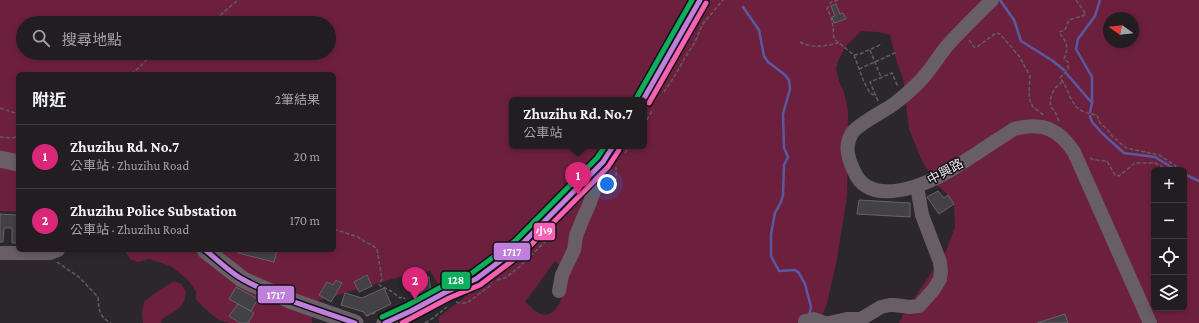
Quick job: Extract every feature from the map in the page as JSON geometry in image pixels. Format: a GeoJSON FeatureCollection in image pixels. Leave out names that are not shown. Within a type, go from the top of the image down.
{"type":"FeatureCollection","features":[{"type":"Feature","properties":{"kind":"main road"},"geometry":{"type":"LineString","coordinates":[[649,104],[700,0]]}},
{"type":"Feature","properties":{"kind":"main road"},"geometry":{"type":"LineString","coordinates":[[385,323],[403,307],[446,292],[476,279],[520,246],[575,191],[599,165],[611,149]]}},
{"type":"Feature","properties":{"kind":"main road"},"geometry":{"type":"LineString","coordinates":[[0,159],[16,163]]}},
{"type":"Feature","properties":{"kind":"main road"},"geometry":{"type":"LineString","coordinates":[[208,252],[242,279],[250,283],[292,301],[355,323]]}},
{"type":"Feature","properties":{"kind":"street","name":"中興路"},"geometry":{"type":"LineString","coordinates":[[992,0],[948,45],[918,83],[894,103],[852,132],[847,144],[848,156],[856,176],[861,183],[873,189],[882,191],[895,191],[917,186],[940,176],[1014,129],[1028,126],[1043,127],[1052,130],[1068,142],[1074,152],[1150,323]]}},
{"type":"Feature","properties":{"kind":"street"},"geometry":{"type":"LineString","coordinates":[[559,291],[562,275],[574,250],[576,236],[596,185],[599,165]]}},
{"type":"Feature","properties":{"kind":"street"},"geometry":{"type":"LineString","coordinates":[[829,323],[860,318],[881,307],[890,305],[910,307],[919,306],[934,289],[940,279],[940,262],[922,215],[917,186]]}},
{"type":"Feature","properties":{"kind":"street"},"geometry":{"type":"LineString","coordinates":[[0,253],[27,252]]}},
{"type":"Feature","properties":{"kind":"street"},"geometry":{"type":"LineString","coordinates":[[808,320],[814,319],[825,323]]}},
{"type":"Feature","properties":{"kind":"path"},"geometry":{"type":"LineString","coordinates":[[219,16],[238,0]]}},
{"type":"Feature","properties":{"kind":"path"},"geometry":{"type":"LineString","coordinates":[[661,95],[674,77],[695,42],[702,25],[724,0]]}},
{"type":"Feature","properties":{"kind":"path"},"geometry":{"type":"LineString","coordinates":[[838,0],[831,2],[827,9],[833,24],[834,39],[854,55],[864,82],[870,93],[876,96],[870,82],[892,73],[898,87]]}},
{"type":"Feature","properties":{"kind":"path"},"geometry":{"type":"LineString","coordinates":[[1076,0],[1086,14],[1069,20],[1065,30],[1058,32],[1067,44],[1067,51],[1064,58],[1068,62],[1068,69],[1060,78],[1073,104],[1083,112],[1097,115],[1100,123],[1126,148],[1159,155],[1176,167]]}},
{"type":"Feature","properties":{"kind":"path"},"geometry":{"type":"LineString","coordinates":[[968,35],[969,40],[974,47],[977,47],[996,33],[1000,34],[1019,56],[1030,76],[1029,94],[1033,107],[1047,117]]}},
{"type":"Feature","properties":{"kind":"path"},"geometry":{"type":"LineString","coordinates":[[800,42],[808,46],[826,46],[839,43]]}},
{"type":"Feature","properties":{"kind":"path"},"geometry":{"type":"LineString","coordinates":[[854,55],[860,54],[882,44]]}},
{"type":"Feature","properties":{"kind":"path"},"geometry":{"type":"LineString","coordinates":[[870,50],[881,78]]}},
{"type":"Feature","properties":{"kind":"path"},"geometry":{"type":"LineString","coordinates":[[859,69],[897,52]]}},
{"type":"Feature","properties":{"kind":"path"},"geometry":{"type":"LineString","coordinates":[[134,72],[145,60]]}},
{"type":"Feature","properties":{"kind":"path"},"geometry":{"type":"LineString","coordinates":[[1062,123],[1058,120],[1056,112],[1051,107],[1051,97],[1060,83],[1063,82]]}},
{"type":"Feature","properties":{"kind":"path"},"geometry":{"type":"LineString","coordinates":[[0,108],[16,113]]}},
{"type":"Feature","properties":{"kind":"path"},"geometry":{"type":"LineString","coordinates":[[0,137],[16,137]]}},
{"type":"Feature","properties":{"kind":"path"},"geometry":{"type":"LineString","coordinates":[[1085,156],[1094,160],[1107,161],[1115,175],[1119,176],[1135,163],[1155,163],[1162,167]]}},
{"type":"Feature","properties":{"kind":"path"},"geometry":{"type":"LineString","coordinates":[[336,230],[358,237],[377,249],[382,279],[379,285],[391,291],[400,298],[403,297],[403,307]]}},
{"type":"Feature","properties":{"kind":"path"},"geometry":{"type":"LineString","coordinates":[[54,252],[58,264],[79,277],[98,297],[99,308],[104,320],[111,323]]}},
{"type":"Feature","properties":{"kind":"path"},"geometry":{"type":"LineString","coordinates":[[453,302],[463,304],[472,301]]}},
{"type":"Feature","properties":{"kind":"path"},"geometry":{"type":"LineString","coordinates":[[425,323],[433,318]]}},
{"type":"Feature","properties":{"kind":"shaded area"},"geometry":{"type":"Polygon","coordinates":[[[0,0],[693,0],[640,97],[509,97],[509,149],[604,149],[559,200],[485,266],[444,288],[439,285],[430,271],[406,275],[310,303],[312,323],[230,323],[219,320],[203,307],[196,299],[196,291],[187,279],[171,266],[149,259],[138,262],[130,259],[126,253],[336,252],[336,72],[16,72],[16,212],[0,211],[0,0]]]}},
{"type":"Feature","properties":{"kind":"shaded area"},"geometry":{"type":"Polygon","coordinates":[[[710,0],[1199,0],[1199,323],[899,323],[946,251],[955,227],[954,204],[948,195],[937,185],[922,161],[909,129],[903,78],[890,35],[878,32],[861,31],[846,46],[838,61],[836,69],[844,92],[848,111],[847,196],[837,259],[827,303],[820,323],[439,323],[439,317],[509,263],[618,149],[647,149],[647,107],[668,72],[698,13],[710,0]],[[555,261],[525,302],[541,314],[553,312],[564,293],[569,273],[555,261]]]}},
{"type":"Feature","properties":{"kind":"shaded area"},"geometry":{"type":"Polygon","coordinates":[[[174,281],[181,284],[186,291],[184,302],[178,309],[162,319],[161,323],[143,323],[142,314],[144,302],[174,281]]]}},
{"type":"Feature","properties":{"kind":"building"},"geometry":{"type":"Polygon","coordinates":[[[836,4],[840,14],[843,13],[846,19],[834,23],[832,17],[835,16],[831,6],[836,4]]]}},
{"type":"Feature","properties":{"kind":"building"},"geometry":{"type":"Polygon","coordinates":[[[938,191],[944,198],[948,195],[954,204],[939,214],[927,197],[938,191]]]}},
{"type":"Feature","properties":{"kind":"building"},"geometry":{"type":"Polygon","coordinates":[[[859,200],[910,203],[910,217],[857,214],[859,200]]]}},
{"type":"Feature","properties":{"kind":"building"},"geometry":{"type":"Polygon","coordinates":[[[0,214],[16,215],[16,243],[12,243],[12,228],[4,228],[3,242],[0,242],[0,214]]]}},
{"type":"Feature","properties":{"kind":"building"},"geometry":{"type":"Polygon","coordinates":[[[238,252],[276,252],[274,262],[238,252]]]}},
{"type":"Feature","properties":{"kind":"building"},"geometry":{"type":"Polygon","coordinates":[[[367,275],[372,286],[359,292],[354,282],[367,275]]]}},
{"type":"Feature","properties":{"kind":"building"},"geometry":{"type":"Polygon","coordinates":[[[410,277],[429,277],[431,292],[411,294],[410,277]]]}},
{"type":"Feature","properties":{"kind":"building"},"geometry":{"type":"Polygon","coordinates":[[[336,280],[342,283],[331,302],[319,295],[327,282],[333,285],[336,280]]]}},
{"type":"Feature","properties":{"kind":"building"},"geometry":{"type":"Polygon","coordinates":[[[236,287],[258,299],[251,311],[229,299],[236,287]]]}},
{"type":"Feature","properties":{"kind":"building"},"geometry":{"type":"Polygon","coordinates":[[[384,288],[391,304],[366,316],[364,312],[341,305],[345,293],[362,298],[384,288]]]}},
{"type":"Feature","properties":{"kind":"building"},"geometry":{"type":"Polygon","coordinates":[[[238,304],[254,313],[248,323],[240,323],[229,316],[238,304]]]}},
{"type":"Feature","properties":{"kind":"building"},"geometry":{"type":"Polygon","coordinates":[[[1065,314],[1068,323],[1037,323],[1065,314]]]}},
{"type":"Feature","properties":{"kind":"waterway"},"geometry":{"type":"LineString","coordinates":[[1000,0],[1014,20],[1021,41],[1053,61],[1064,70]]}},
{"type":"Feature","properties":{"kind":"waterway"},"geometry":{"type":"LineString","coordinates":[[1090,112],[1092,103],[1092,77],[1076,49],[1078,39],[1095,16],[1100,0]]}},
{"type":"Feature","properties":{"kind":"waterway"},"geometry":{"type":"LineString","coordinates":[[743,7],[759,30],[764,56],[768,62],[784,74],[789,80],[790,89],[783,114],[784,148],[788,157],[784,165],[783,195],[775,213],[771,234],[771,256],[779,271],[795,270],[799,273],[805,284],[811,307],[809,316]]}},
{"type":"Feature","properties":{"kind":"waterway"},"geometry":{"type":"LineString","coordinates":[[1066,73],[1092,103]]}},
{"type":"Feature","properties":{"kind":"waterway"},"geometry":{"type":"LineString","coordinates":[[1090,116],[1092,122],[1103,134],[1124,153],[1155,157],[1171,167]]}},
{"type":"Feature","properties":{"kind":"waterway"},"geometry":{"type":"LineString","coordinates":[[1187,175],[1199,181]]}},
{"type":"Feature","properties":{"kind":"transit line","name":"128"},"geometry":{"type":"LineString","coordinates":[[637,97],[692,0]]}},
{"type":"Feature","properties":{"kind":"transit line","name":"1717"},"geometry":{"type":"LineString","coordinates":[[645,97],[700,0]]}},
{"type":"Feature","properties":{"kind":"transit line","name":"小9"},"geometry":{"type":"LineString","coordinates":[[649,103],[706,3]]}},
{"type":"Feature","properties":{"kind":"transit line","name":"128"},"geometry":{"type":"LineString","coordinates":[[382,317],[472,273],[515,241],[597,158],[603,149]]}},
{"type":"Feature","properties":{"kind":"transit line","name":"1717"},"geometry":{"type":"LineString","coordinates":[[385,323],[446,292],[476,279],[520,246],[603,162],[611,149]]}},
{"type":"Feature","properties":{"kind":"transit line","name":"小9"},"geometry":{"type":"LineString","coordinates":[[402,323],[449,298],[480,285],[524,252],[608,167],[619,150]]}},
{"type":"Feature","properties":{"kind":"transit line","name":"1717"},"geometry":{"type":"LineString","coordinates":[[207,252],[234,274],[244,280],[284,298],[355,323]]}},
{"type":"Feature","properties":{"kind":"place","name":"Zhuzihu Rd. No.7"},"geometry":{"type":"Point","coordinates":[578,195]}},
{"type":"Feature","properties":{"kind":"place","name":"Zhuzihu Police Substation"},"geometry":{"type":"Point","coordinates":[415,300]}}]}
